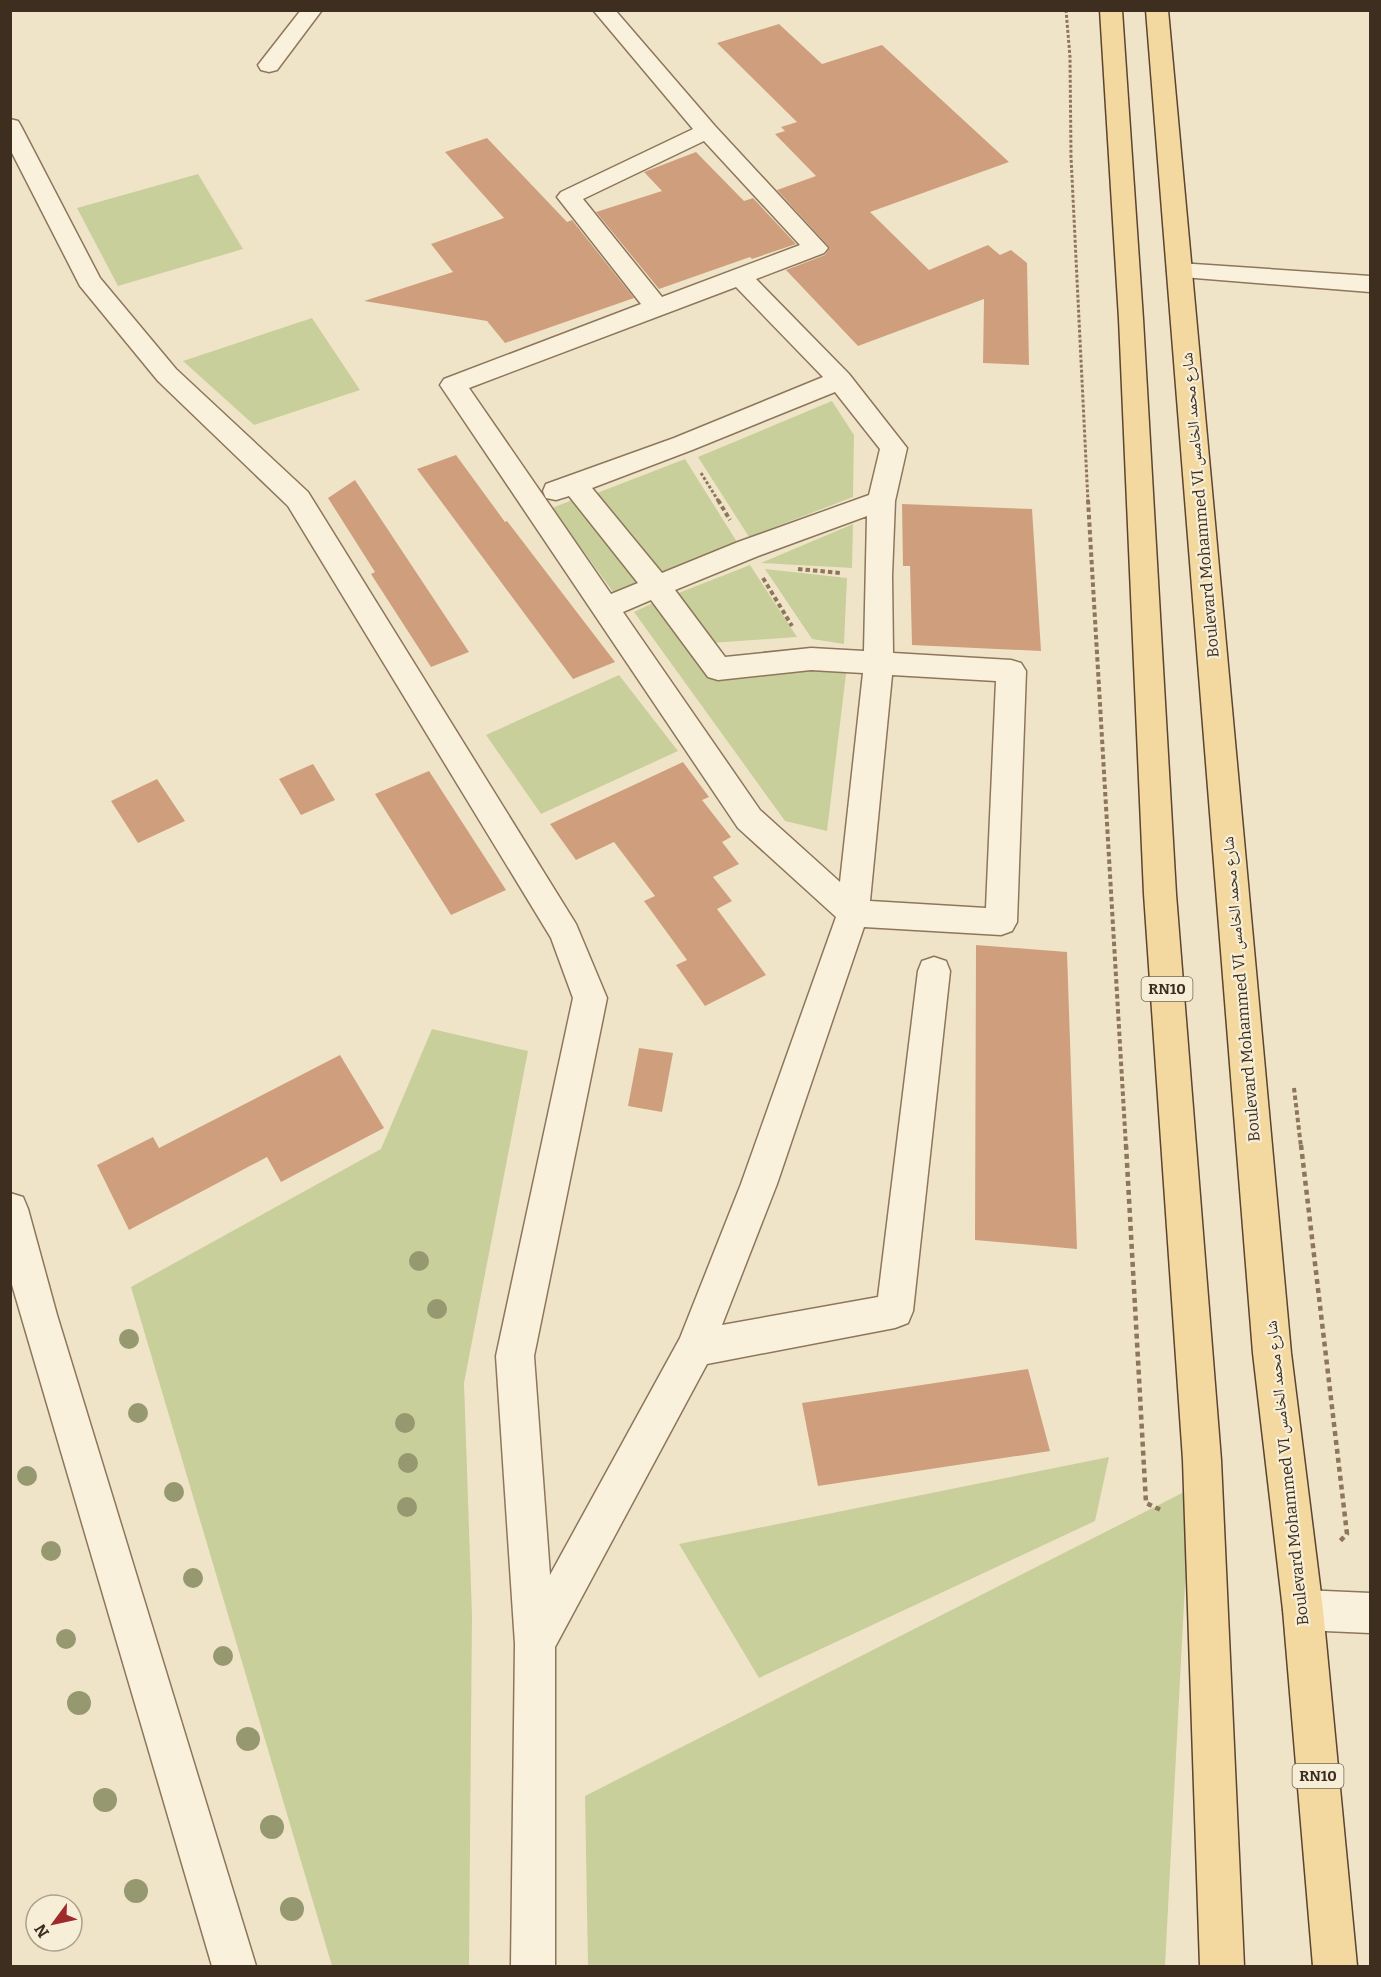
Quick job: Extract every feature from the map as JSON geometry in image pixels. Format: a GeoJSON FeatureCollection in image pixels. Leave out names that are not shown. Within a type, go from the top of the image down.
{"type":"FeatureCollection","features":[{"type":"Feature","properties":{"kind":"main road","name":"RN10"},"geometry":{"type":"LineString","coordinates":[[1111,10],[1133,342],[1160,894],[1202,1460],[1222,1966]]}},
{"type":"Feature","properties":{"kind":"main road","name":"Boulevard Mohammed VI شارع محمد الخامس"},"geometry":{"type":"LineString","coordinates":[[1157,10],[1272,1353],[1303,1610],[1335,1966]]}},
{"type":"Feature","properties":{"kind":"street"},"geometry":{"type":"LineString","coordinates":[[269,65],[312,10]]}},
{"type":"Feature","properties":{"kind":"street"},"geometry":{"type":"LineString","coordinates":[[574,484],[657,587],[718,669],[812,659],[879,661],[1011,671],[1001,922],[853,914],[749,819],[453,385],[816,248],[707,130],[603,10]]}},
{"type":"Feature","properties":{"kind":"street"},"geometry":{"type":"LineString","coordinates":[[10,126],[89,282],[167,375],[298,499],[565,933],[590,998],[515,1356],[535,1644],[533,1966]]}},
{"type":"Feature","properties":{"kind":"street"},"geometry":{"type":"LineString","coordinates":[[657,307],[569,197],[707,130]]}},
{"type":"Feature","properties":{"kind":"street"},"geometry":{"type":"LineString","coordinates":[[1179,271],[1371,284]]}},
{"type":"Feature","properties":{"kind":"street"},"geometry":{"type":"LineString","coordinates":[[535,1644],[695,1348],[759,1184],[853,914],[879,661],[878,576],[881,501],[894,448],[840,380],[740,277]]}},
{"type":"Feature","properties":{"kind":"street"},"geometry":{"type":"LineString","coordinates":[[532,501],[683,444],[840,380]]}},
{"type":"Feature","properties":{"kind":"street"},"geometry":{"type":"LineString","coordinates":[[604,608],[657,587],[752,558],[881,501]]}},
{"type":"Feature","properties":{"kind":"street"},"geometry":{"type":"LineString","coordinates":[[695,1348],[895,1311],[934,971]]}},
{"type":"Feature","properties":{"kind":"street"},"geometry":{"type":"LineString","coordinates":[[10,1209],[39,1315],[234,1966]]}},
{"type":"Feature","properties":{"kind":"street"},"geometry":{"type":"LineString","coordinates":[[1303,1610],[1371,1613]]}},
{"type":"Feature","properties":{"kind":"path"},"geometry":{"type":"LineString","coordinates":[[1066,10],[1070,57],[1071,157],[1094,626],[1115,939],[1146,1503],[1203,1530]]}},
{"type":"Feature","properties":{"kind":"path"},"geometry":{"type":"LineString","coordinates":[[683,444],[812,659]]}},
{"type":"Feature","properties":{"kind":"path"},"geometry":{"type":"LineString","coordinates":[[752,558],[878,576]]}},
{"type":"Feature","properties":{"kind":"green space"},"geometry":{"type":"Polygon","coordinates":[[[198,174],[243,249],[118,286],[77,208],[198,174]]]}},
{"type":"Feature","properties":{"kind":"green space"},"geometry":{"type":"Polygon","coordinates":[[[312,318],[360,390],[254,425],[183,361],[312,318]]]}},
{"type":"Feature","properties":{"kind":"green space"},"geometry":{"type":"Polygon","coordinates":[[[832,401],[854,435],[853,497],[749,537],[698,457],[832,401]]]}},
{"type":"Feature","properties":{"kind":"green space"},"geometry":{"type":"Polygon","coordinates":[[[685,459],[737,542],[658,575],[597,493],[685,459]]]}},
{"type":"Feature","properties":{"kind":"green space"},"geometry":{"type":"Polygon","coordinates":[[[575,499],[637,582],[613,592],[552,508],[575,499]]]}},
{"type":"Feature","properties":{"kind":"green space"},"geometry":{"type":"Polygon","coordinates":[[[853,524],[852,568],[761,563],[853,524]]]}},
{"type":"Feature","properties":{"kind":"green space"},"geometry":{"type":"Polygon","coordinates":[[[750,565],[797,637],[711,643],[676,594],[750,565]]]}},
{"type":"Feature","properties":{"kind":"green space"},"geometry":{"type":"Polygon","coordinates":[[[765,569],[847,578],[844,644],[812,639],[765,569]]]}},
{"type":"Feature","properties":{"kind":"green space"},"geometry":{"type":"Polygon","coordinates":[[[655,602],[712,679],[847,666],[827,831],[785,821],[634,612],[655,602]]]}},
{"type":"Feature","properties":{"kind":"green space"},"geometry":{"type":"Polygon","coordinates":[[[619,675],[678,751],[541,814],[486,735],[619,675]]]}},
{"type":"Feature","properties":{"kind":"green space"},"geometry":{"type":"Polygon","coordinates":[[[432,1029],[528,1051],[464,1383],[472,1615],[469,1966],[332,1966],[131,1287],[381,1149],[432,1029]]]}},
{"type":"Feature","properties":{"kind":"green space"},"geometry":{"type":"Polygon","coordinates":[[[1109,1457],[1095,1521],[759,1678],[679,1544],[1109,1457]]]}},
{"type":"Feature","properties":{"kind":"green space"},"geometry":{"type":"Polygon","coordinates":[[[1190,1489],[1165,1966],[588,1966],[585,1796],[1190,1489]]]}},
{"type":"Feature","properties":{"kind":"building"},"geometry":{"type":"Polygon","coordinates":[[[779,24],[822,64],[882,45],[1009,162],[870,212],[929,270],[988,245],[1000,255],[1011,250],[1027,263],[1029,365],[983,363],[984,299],[858,346],[786,270],[825,255],[830,248],[777,190],[816,176],[775,134],[785,131],[781,127],[797,122],[717,43],[779,24]]]}},
{"type":"Feature","properties":{"kind":"building"},"geometry":{"type":"Polygon","coordinates":[[[487,138],[567,222],[572,220],[634,298],[505,343],[487,321],[364,301],[453,272],[431,244],[504,218],[445,152],[487,138]]]}},
{"type":"Feature","properties":{"kind":"building"},"geometry":{"type":"Polygon","coordinates":[[[696,152],[744,201],[753,198],[796,244],[752,259],[750,257],[659,289],[596,212],[662,191],[644,172],[696,152]]]}},
{"type":"Feature","properties":{"kind":"building"},"geometry":{"type":"Polygon","coordinates":[[[456,455],[505,522],[507,521],[615,662],[573,679],[417,469],[456,455]]]}},
{"type":"Feature","properties":{"kind":"building"},"geometry":{"type":"Polygon","coordinates":[[[355,480],[469,652],[431,667],[371,574],[375,572],[328,498],[355,480]]]}},
{"type":"Feature","properties":{"kind":"building"},"geometry":{"type":"Polygon","coordinates":[[[902,504],[1032,509],[1041,651],[912,645],[910,566],[903,566],[902,504]]]}},
{"type":"Feature","properties":{"kind":"building"},"geometry":{"type":"Polygon","coordinates":[[[683,762],[709,797],[702,800],[731,837],[722,842],[739,864],[713,877],[732,901],[717,909],[766,975],[705,1006],[676,965],[687,960],[644,901],[655,896],[614,842],[576,860],[550,824],[683,762]]]}},
{"type":"Feature","properties":{"kind":"building"},"geometry":{"type":"Polygon","coordinates":[[[313,764],[335,800],[301,815],[279,779],[313,764]]]}},
{"type":"Feature","properties":{"kind":"building"},"geometry":{"type":"Polygon","coordinates":[[[429,771],[506,890],[451,915],[375,794],[429,771]]]}},
{"type":"Feature","properties":{"kind":"building"},"geometry":{"type":"Polygon","coordinates":[[[157,779],[185,821],[138,843],[111,801],[157,779]]]}},
{"type":"Feature","properties":{"kind":"building"},"geometry":{"type":"Polygon","coordinates":[[[976,945],[1067,952],[1077,1249],[975,1240],[976,945]]]}},
{"type":"Feature","properties":{"kind":"building"},"geometry":{"type":"Polygon","coordinates":[[[639,1048],[673,1053],[662,1112],[628,1106],[639,1048]]]}},
{"type":"Feature","properties":{"kind":"building"},"geometry":{"type":"Polygon","coordinates":[[[340,1055],[384,1128],[281,1182],[267,1157],[129,1230],[97,1165],[153,1137],[159,1148],[340,1055]]]}},
{"type":"Feature","properties":{"kind":"building"},"geometry":{"type":"Polygon","coordinates":[[[1028,1369],[1050,1451],[818,1486],[802,1403],[1028,1369]]]}}]}
